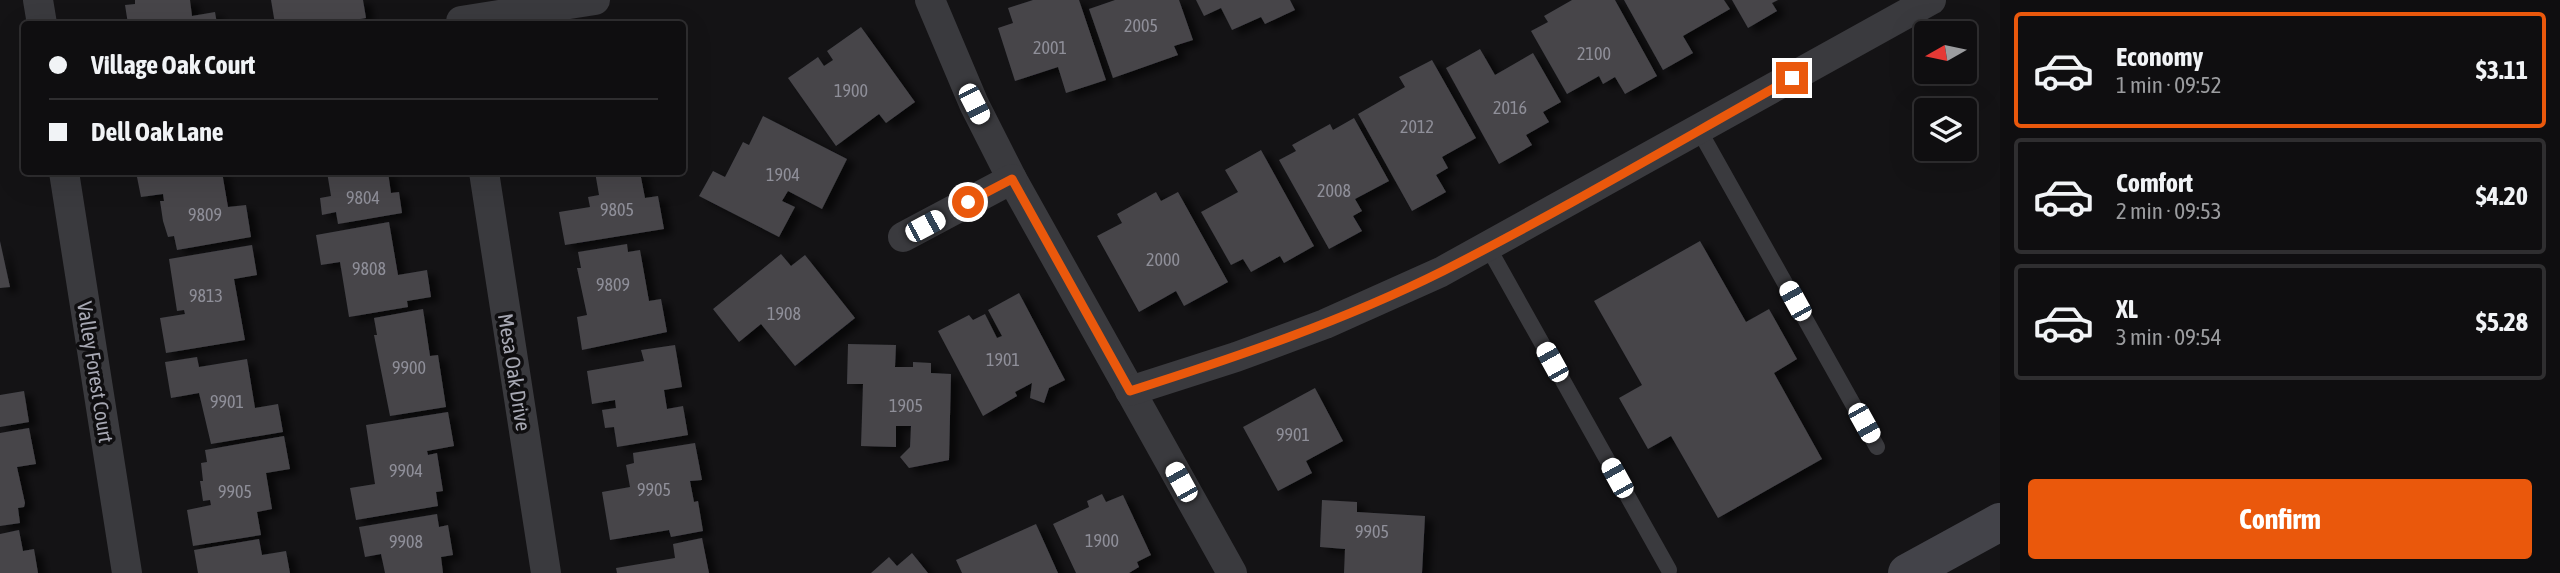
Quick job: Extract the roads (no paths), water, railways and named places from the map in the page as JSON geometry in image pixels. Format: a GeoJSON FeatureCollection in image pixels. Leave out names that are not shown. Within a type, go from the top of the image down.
{"type":"FeatureCollection","features":[{"type":"Feature","properties":{"kind":"main road"},"geometry":{"type":"LineString","coordinates":[[1907,573],[2000,522]]}},
{"type":"Feature","properties":{"kind":"street"},"geometry":{"type":"LineString","coordinates":[[38,0],[42,21]]}},
{"type":"Feature","properties":{"kind":"street"},"geometry":{"type":"LineString","coordinates":[[460,15],[595,0]]}},
{"type":"Feature","properties":{"kind":"street"},"geometry":{"type":"LineString","coordinates":[[930,0],[974,104],[1012,179],[1232,573]]}},
{"type":"Feature","properties":{"kind":"street"},"geometry":{"type":"LineString","coordinates":[[1130,391],[1236,357],[1325,324],[1441,272],[1931,0]]}},
{"type":"Feature","properties":{"kind":"street","name":"Valley Forest Court"},"geometry":{"type":"LineString","coordinates":[[64,175],[127,573]]}},
{"type":"Feature","properties":{"kind":"street","name":"Mesa Oak Drive"},"geometry":{"type":"LineString","coordinates":[[484,175],[546,573]]}},
{"type":"Feature","properties":{"kind":"street"},"geometry":{"type":"LineString","coordinates":[[903,237],[1012,179]]}},
{"type":"Feature","properties":{"kind":"lane"},"geometry":{"type":"LineString","coordinates":[[1699,130],[1877,447]]}},
{"type":"Feature","properties":{"kind":"lane"},"geometry":{"type":"LineString","coordinates":[[1488,247],[1669,570]]}}]}
